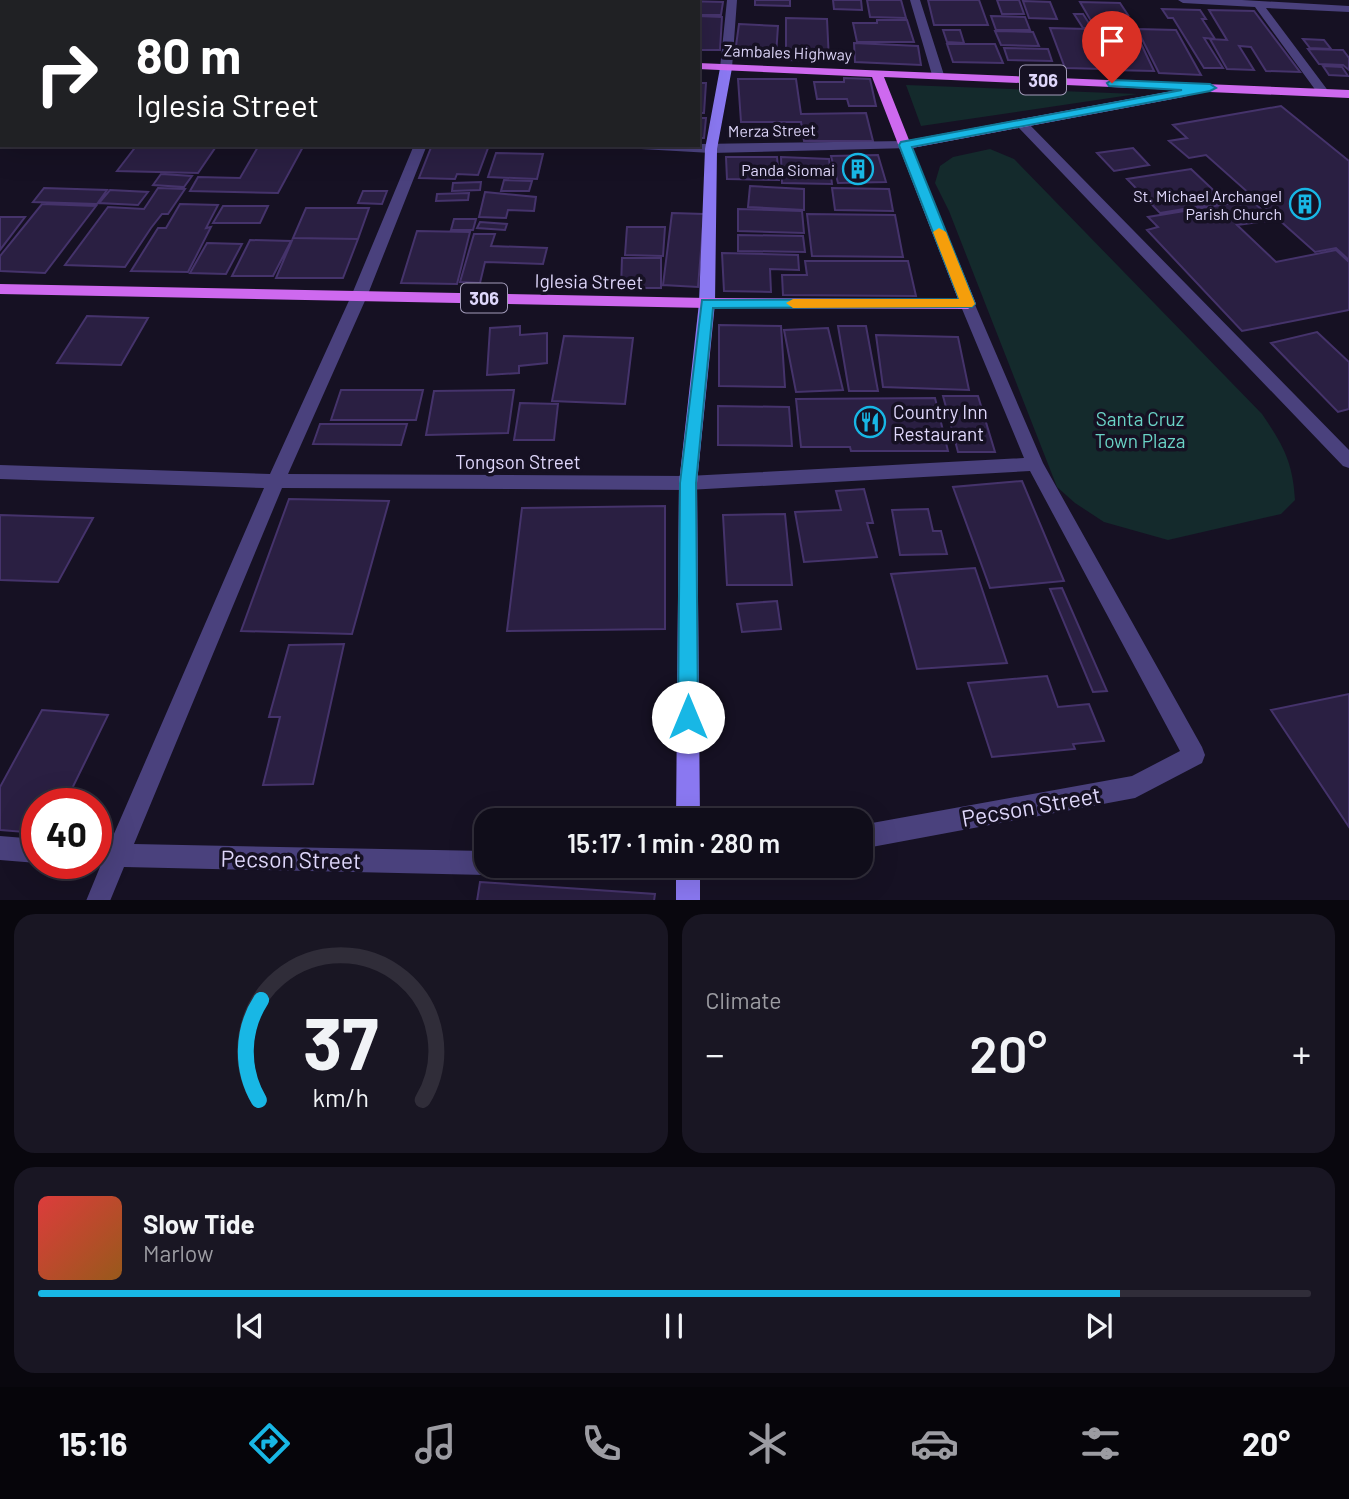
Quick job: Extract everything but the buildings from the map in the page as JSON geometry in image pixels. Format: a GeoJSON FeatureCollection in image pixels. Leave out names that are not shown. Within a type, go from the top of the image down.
{"type":"FeatureCollection","features":[{"type":"Feature","properties":{"kind":"main road","name":"Zambales Highway"},"geometry":{"type":"LineString","coordinates":[[700,66],[1347,95]]}},
{"type":"Feature","properties":{"kind":"main road","name":"Zambales Highway"},"geometry":{"type":"LineString","coordinates":[[876,73],[968,304]]}},
{"type":"Feature","properties":{"kind":"main road","name":"Zambales Highway"},"geometry":{"type":"LineString","coordinates":[[905,145],[1210,88]]}},
{"type":"Feature","properties":{"kind":"main road","name":"Iglesia Street"},"geometry":{"type":"LineString","coordinates":[[0,289],[707,303],[968,304]]}},
{"type":"Feature","properties":{"kind":"street"},"geometry":{"type":"LineString","coordinates":[[688,808],[688,483],[707,303],[711,149],[726,68],[732,0]]}},
{"type":"Feature","properties":{"kind":"street"},"geometry":{"type":"LineString","coordinates":[[915,0],[938,75]]}},
{"type":"Feature","properties":{"kind":"street"},"geometry":{"type":"LineString","coordinates":[[1182,0],[1349,9]]}},
{"type":"Feature","properties":{"kind":"street"},"geometry":{"type":"LineString","coordinates":[[1251,3],[1323,93]]}},
{"type":"Feature","properties":{"kind":"street"},"geometry":{"type":"LineString","coordinates":[[1022,124],[1349,461]]}},
{"type":"Feature","properties":{"kind":"street","name":"Merza Street"},"geometry":{"type":"LineString","coordinates":[[676,147],[711,149],[905,145]]}},
{"type":"Feature","properties":{"kind":"street"},"geometry":{"type":"LineString","coordinates":[[112,844],[360,295],[420,147]]}},
{"type":"Feature","properties":{"kind":"street"},"geometry":{"type":"LineString","coordinates":[[968,304],[1035,464]]}},
{"type":"Feature","properties":{"kind":"street","name":"Tongson Street"},"geometry":{"type":"LineString","coordinates":[[0,472],[276,481],[688,483],[1035,464]]}},
{"type":"Feature","properties":{"kind":"street","name":"Pecson Street"},"geometry":{"type":"LineString","coordinates":[[873,834],[1135,787],[1194,755],[1035,464]]}},
{"type":"Feature","properties":{"kind":"street"},"geometry":{"type":"LineString","coordinates":[[0,848],[21,850]]}},
{"type":"Feature","properties":{"kind":"street","name":"Pecson Street"},"geometry":{"type":"LineString","coordinates":[[112,855],[474,863]]}},
{"type":"Feature","properties":{"kind":"street"},"geometry":{"type":"LineString","coordinates":[[688,900],[690,878]]}},
{"type":"Feature","properties":{"kind":"street"},"geometry":{"type":"LineString","coordinates":[[98,900],[102,879]]}},
{"type":"Feature","properties":{"kind":"green space"},"geometry":{"type":"Polygon","coordinates":[[[906,85],[1137,94],[921,126],[906,85]]]}},
{"type":"Feature","properties":{"kind":"green space","name":"Santa Cruz Town Plaza"},"geometry":{"type":"Polygon","coordinates":[[[990,149],[1014,159],[1262,414],[1281,445],[1292,475],[1295,500],[1281,514],[1168,540],[1104,522],[1057,487],[949,211],[935,183],[940,166],[953,157],[990,149]]]}},
{"type":"Feature","properties":{"kind":"slow traffic"},"geometry":{"type":"LineString","coordinates":[[793,303],[968,304],[939,232]]}},
{"type":"Feature","properties":{"kind":"place","name":"Panda Siomai"},"geometry":{"type":"Point","coordinates":[858,169]}},
{"type":"Feature","properties":{"kind":"place","name":"St. Michael Archangel Parish Church"},"geometry":{"type":"Point","coordinates":[1305,204]}},
{"type":"Feature","properties":{"kind":"place","name":"Country Inn Restaurant"},"geometry":{"type":"Point","coordinates":[870,422]}},
{"type":"Feature","properties":{"kind":"route"},"geometry":{"type":"LineString","coordinates":[[688,717],[688,483],[707,303],[968,304],[905,145],[1210,88],[1112,83]]}}]}
